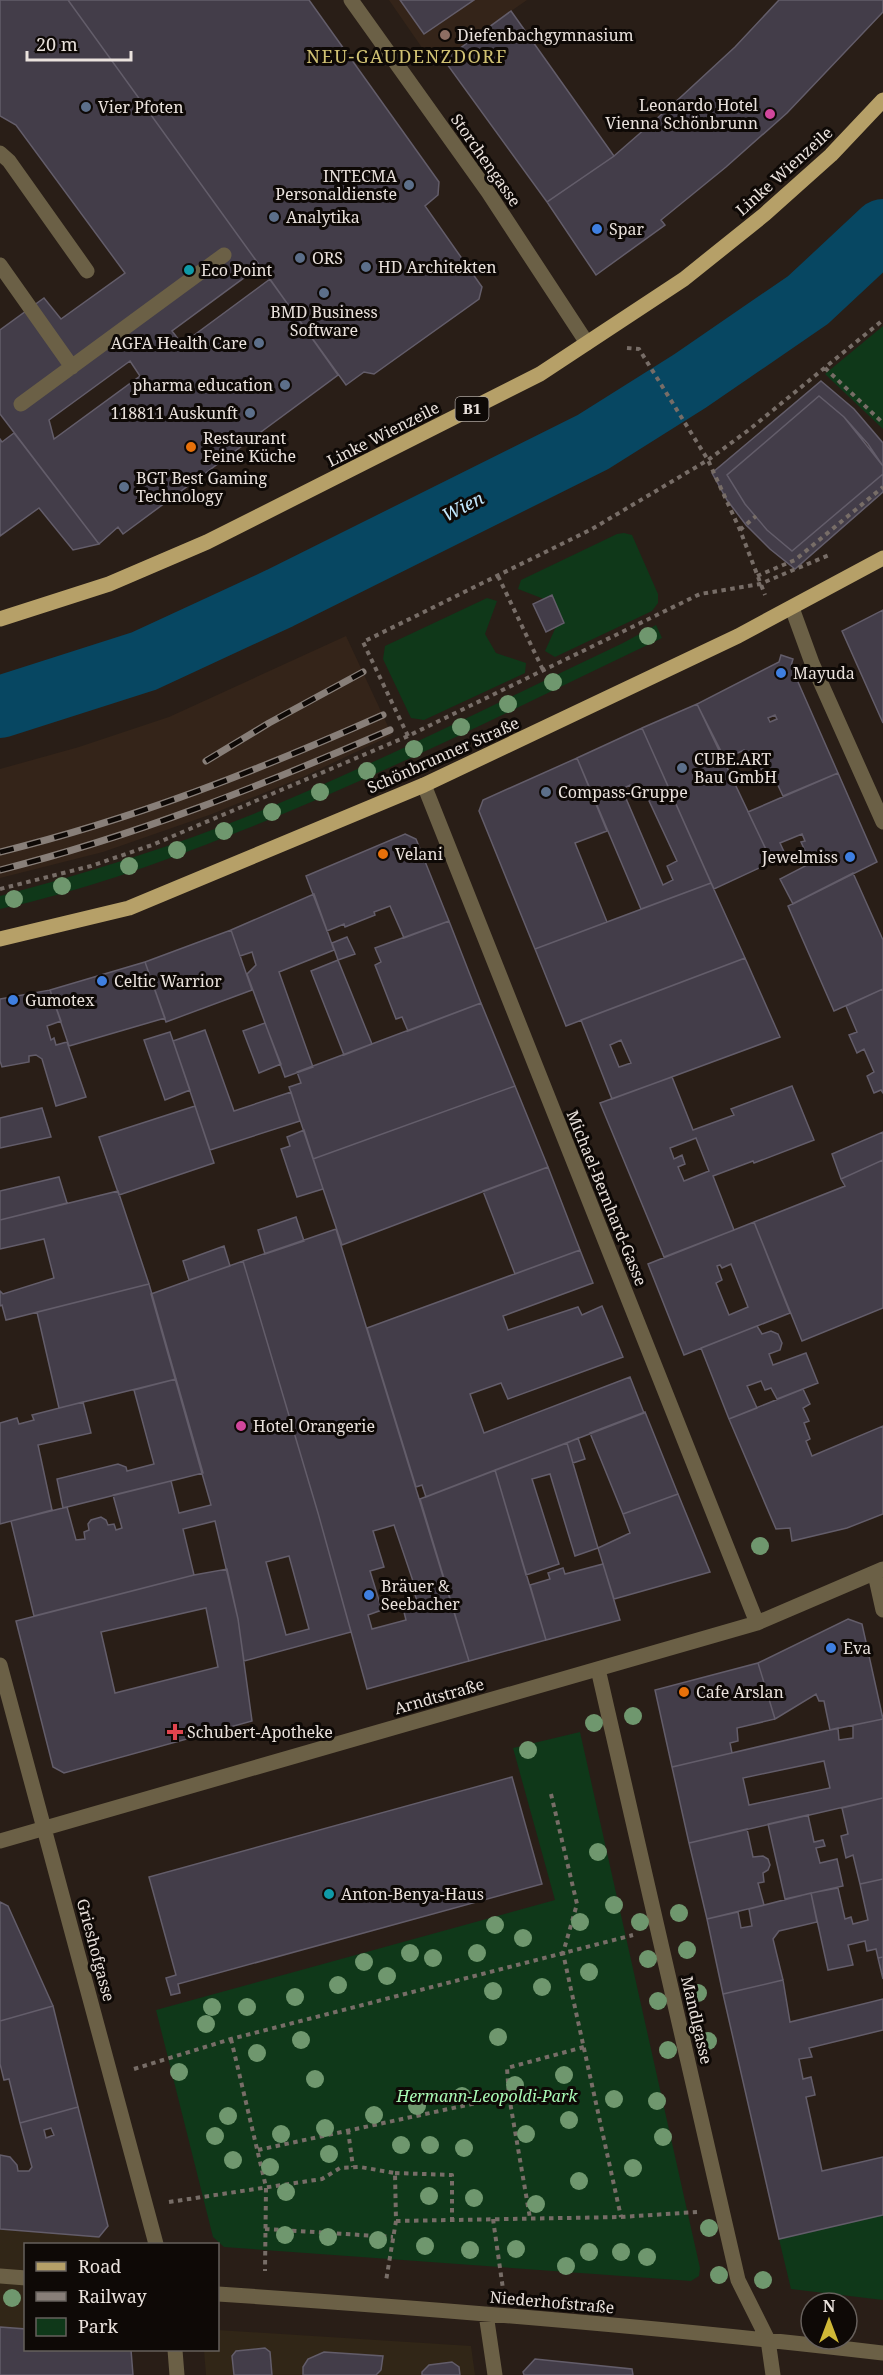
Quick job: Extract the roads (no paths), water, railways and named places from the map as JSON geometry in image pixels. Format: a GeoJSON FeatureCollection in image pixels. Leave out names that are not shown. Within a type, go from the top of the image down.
{"type":"FeatureCollection","features":[{"type":"Feature","properties":{"kind":"main road","name":"Linke Wienzeile"},"geometry":{"type":"LineString","coordinates":[[0,619],[109,584],[207,542],[540,374],[684,279],[765,214],[831,155],[883,100]]}},
{"type":"Feature","properties":{"kind":"main road","name":"Schönbrunner Straße"},"geometry":{"type":"LineString","coordinates":[[0,939],[129,908],[424,785],[738,636],[883,558]]}},
{"type":"Feature","properties":{"kind":"street","name":"Storchengasse"},"geometry":{"type":"LineString","coordinates":[[351,0],[488,192],[587,343]]}},
{"type":"Feature","properties":{"kind":"street"},"geometry":{"type":"LineString","coordinates":[[0,153],[9,161],[87,271]]}},
{"type":"Feature","properties":{"kind":"street"},"geometry":{"type":"LineString","coordinates":[[21,404],[224,255]]}},
{"type":"Feature","properties":{"kind":"street"},"geometry":{"type":"LineString","coordinates":[[0,265],[72,367]]}},
{"type":"Feature","properties":{"kind":"street"},"geometry":{"type":"LineString","coordinates":[[792,608],[812,663],[883,822]]}},
{"type":"Feature","properties":{"kind":"street","name":"Michael-Bernhard-Gasse"},"geometry":{"type":"LineString","coordinates":[[424,785],[756,1623]]}},
{"type":"Feature","properties":{"kind":"street"},"geometry":{"type":"LineString","coordinates":[[879,1571],[883,1610]]}},
{"type":"Feature","properties":{"kind":"street","name":"Arndtstraße"},"geometry":{"type":"LineString","coordinates":[[0,1841],[756,1623],[879,1571]]}},
{"type":"Feature","properties":{"kind":"street","name":"Grieshofgasse"},"geometry":{"type":"LineString","coordinates":[[0,1665],[156,2243]]}},
{"type":"Feature","properties":{"kind":"street","name":"Mandlgasse"},"geometry":{"type":"LineString","coordinates":[[598,1669],[738,2280],[768,2340],[773,2375]]}},
{"type":"Feature","properties":{"kind":"street"},"geometry":{"type":"LineString","coordinates":[[0,2276],[24,2278]]}},
{"type":"Feature","properties":{"kind":"street","name":"Niederhofstraße"},"geometry":{"type":"LineString","coordinates":[[219,2295],[486,2314],[883,2353]]}},
{"type":"Feature","properties":{"kind":"street"},"geometry":{"type":"LineString","coordinates":[[486,2314],[495,2375]]}},
{"type":"Feature","properties":{"kind":"street"},"geometry":{"type":"LineString","coordinates":[[175,2351],[177,2375]]}},
{"type":"Feature","properties":{"kind":"waterway","name":"Wien"},"geometry":{"type":"LineString","coordinates":[[0,707],[144,661],[280,598],[593,442],[690,381],[808,300],[883,230]]}},
{"type":"Feature","properties":{"kind":"railway"},"geometry":{"type":"LineString","coordinates":[[206,761],[269,723],[363,672]]}},
{"type":"Feature","properties":{"kind":"railway"},"geometry":{"type":"LineString","coordinates":[[0,852],[99,825],[147,809],[242,774],[383,715]]}},
{"type":"Feature","properties":{"kind":"railway"},"geometry":{"type":"LineString","coordinates":[[0,870],[100,842],[198,808],[390,730]]}},
{"type":"Feature","properties":{"kind":"place","name":"Diefenbachgymnasium"},"geometry":{"type":"Point","coordinates":[445,35]}},
{"type":"Feature","properties":{"kind":"place","name":"Vier Pfoten"},"geometry":{"type":"Point","coordinates":[86,107]}},
{"type":"Feature","properties":{"kind":"place","name":"Leonardo Hotel Vienna Schönbrunn"},"geometry":{"type":"Point","coordinates":[770,114]}},
{"type":"Feature","properties":{"kind":"place","name":"INTECMA Personaldienste"},"geometry":{"type":"Point","coordinates":[409,185]}},
{"type":"Feature","properties":{"kind":"place","name":"Analytika"},"geometry":{"type":"Point","coordinates":[274,217]}},
{"type":"Feature","properties":{"kind":"place","name":"Spar"},"geometry":{"type":"Point","coordinates":[597,229]}},
{"type":"Feature","properties":{"kind":"place","name":"ORS"},"geometry":{"type":"Point","coordinates":[300,258]}},
{"type":"Feature","properties":{"kind":"place","name":"HD Architekten"},"geometry":{"type":"Point","coordinates":[366,267]}},
{"type":"Feature","properties":{"kind":"place","name":"Eco Point"},"geometry":{"type":"Point","coordinates":[189,270]}},
{"type":"Feature","properties":{"kind":"place","name":"BMD Business Software"},"geometry":{"type":"Point","coordinates":[324,293]}},
{"type":"Feature","properties":{"kind":"place","name":"AGFA Health Care"},"geometry":{"type":"Point","coordinates":[259,343]}},
{"type":"Feature","properties":{"kind":"place","name":"pharma education"},"geometry":{"type":"Point","coordinates":[285,385]}},
{"type":"Feature","properties":{"kind":"place","name":"118811 Auskunft"},"geometry":{"type":"Point","coordinates":[250,413]}},
{"type":"Feature","properties":{"kind":"place","name":"Restaurant Feine Küche"},"geometry":{"type":"Point","coordinates":[191,447]}},
{"type":"Feature","properties":{"kind":"place","name":"BGT Best Gaming Technology"},"geometry":{"type":"Point","coordinates":[124,487]}},
{"type":"Feature","properties":{"kind":"place","name":"Mayuda"},"geometry":{"type":"Point","coordinates":[781,673]}},
{"type":"Feature","properties":{"kind":"place","name":"CUBE.ART Bau GmbH"},"geometry":{"type":"Point","coordinates":[682,768]}},
{"type":"Feature","properties":{"kind":"place","name":"Compass-Gruppe"},"geometry":{"type":"Point","coordinates":[546,792]}},
{"type":"Feature","properties":{"kind":"place","name":"Velani"},"geometry":{"type":"Point","coordinates":[383,854]}},
{"type":"Feature","properties":{"kind":"place","name":"Jewelmiss"},"geometry":{"type":"Point","coordinates":[850,857]}},
{"type":"Feature","properties":{"kind":"place","name":"Celtic Warrior"},"geometry":{"type":"Point","coordinates":[102,981]}},
{"type":"Feature","properties":{"kind":"place","name":"Gumotex"},"geometry":{"type":"Point","coordinates":[13,1000]}},
{"type":"Feature","properties":{"kind":"place","name":"Hotel Orangerie"},"geometry":{"type":"Point","coordinates":[241,1426]}},
{"type":"Feature","properties":{"kind":"place","name":"Bräuer & Seebacher"},"geometry":{"type":"Point","coordinates":[369,1595]}},
{"type":"Feature","properties":{"kind":"place","name":"Eva"},"geometry":{"type":"Point","coordinates":[831,1648]}},
{"type":"Feature","properties":{"kind":"place","name":"Cafe Arslan"},"geometry":{"type":"Point","coordinates":[684,1692]}},
{"type":"Feature","properties":{"kind":"place","name":"Schubert-Apotheke"},"geometry":{"type":"Point","coordinates":[175,1732]}},
{"type":"Feature","properties":{"kind":"place","name":"Anton-Benya-Haus"},"geometry":{"type":"Point","coordinates":[329,1894]}},
{"type":"Feature","properties":{"kind":"district","name":"NEU-GAUDENZDORF"},"geometry":{"type":"Point","coordinates":[407,57]}},
{"type":"Feature","properties":{"kind":"park label","name":"Hermann-Leopoldi-Park"},"geometry":{"type":"Point","coordinates":[487,2096]}}]}
